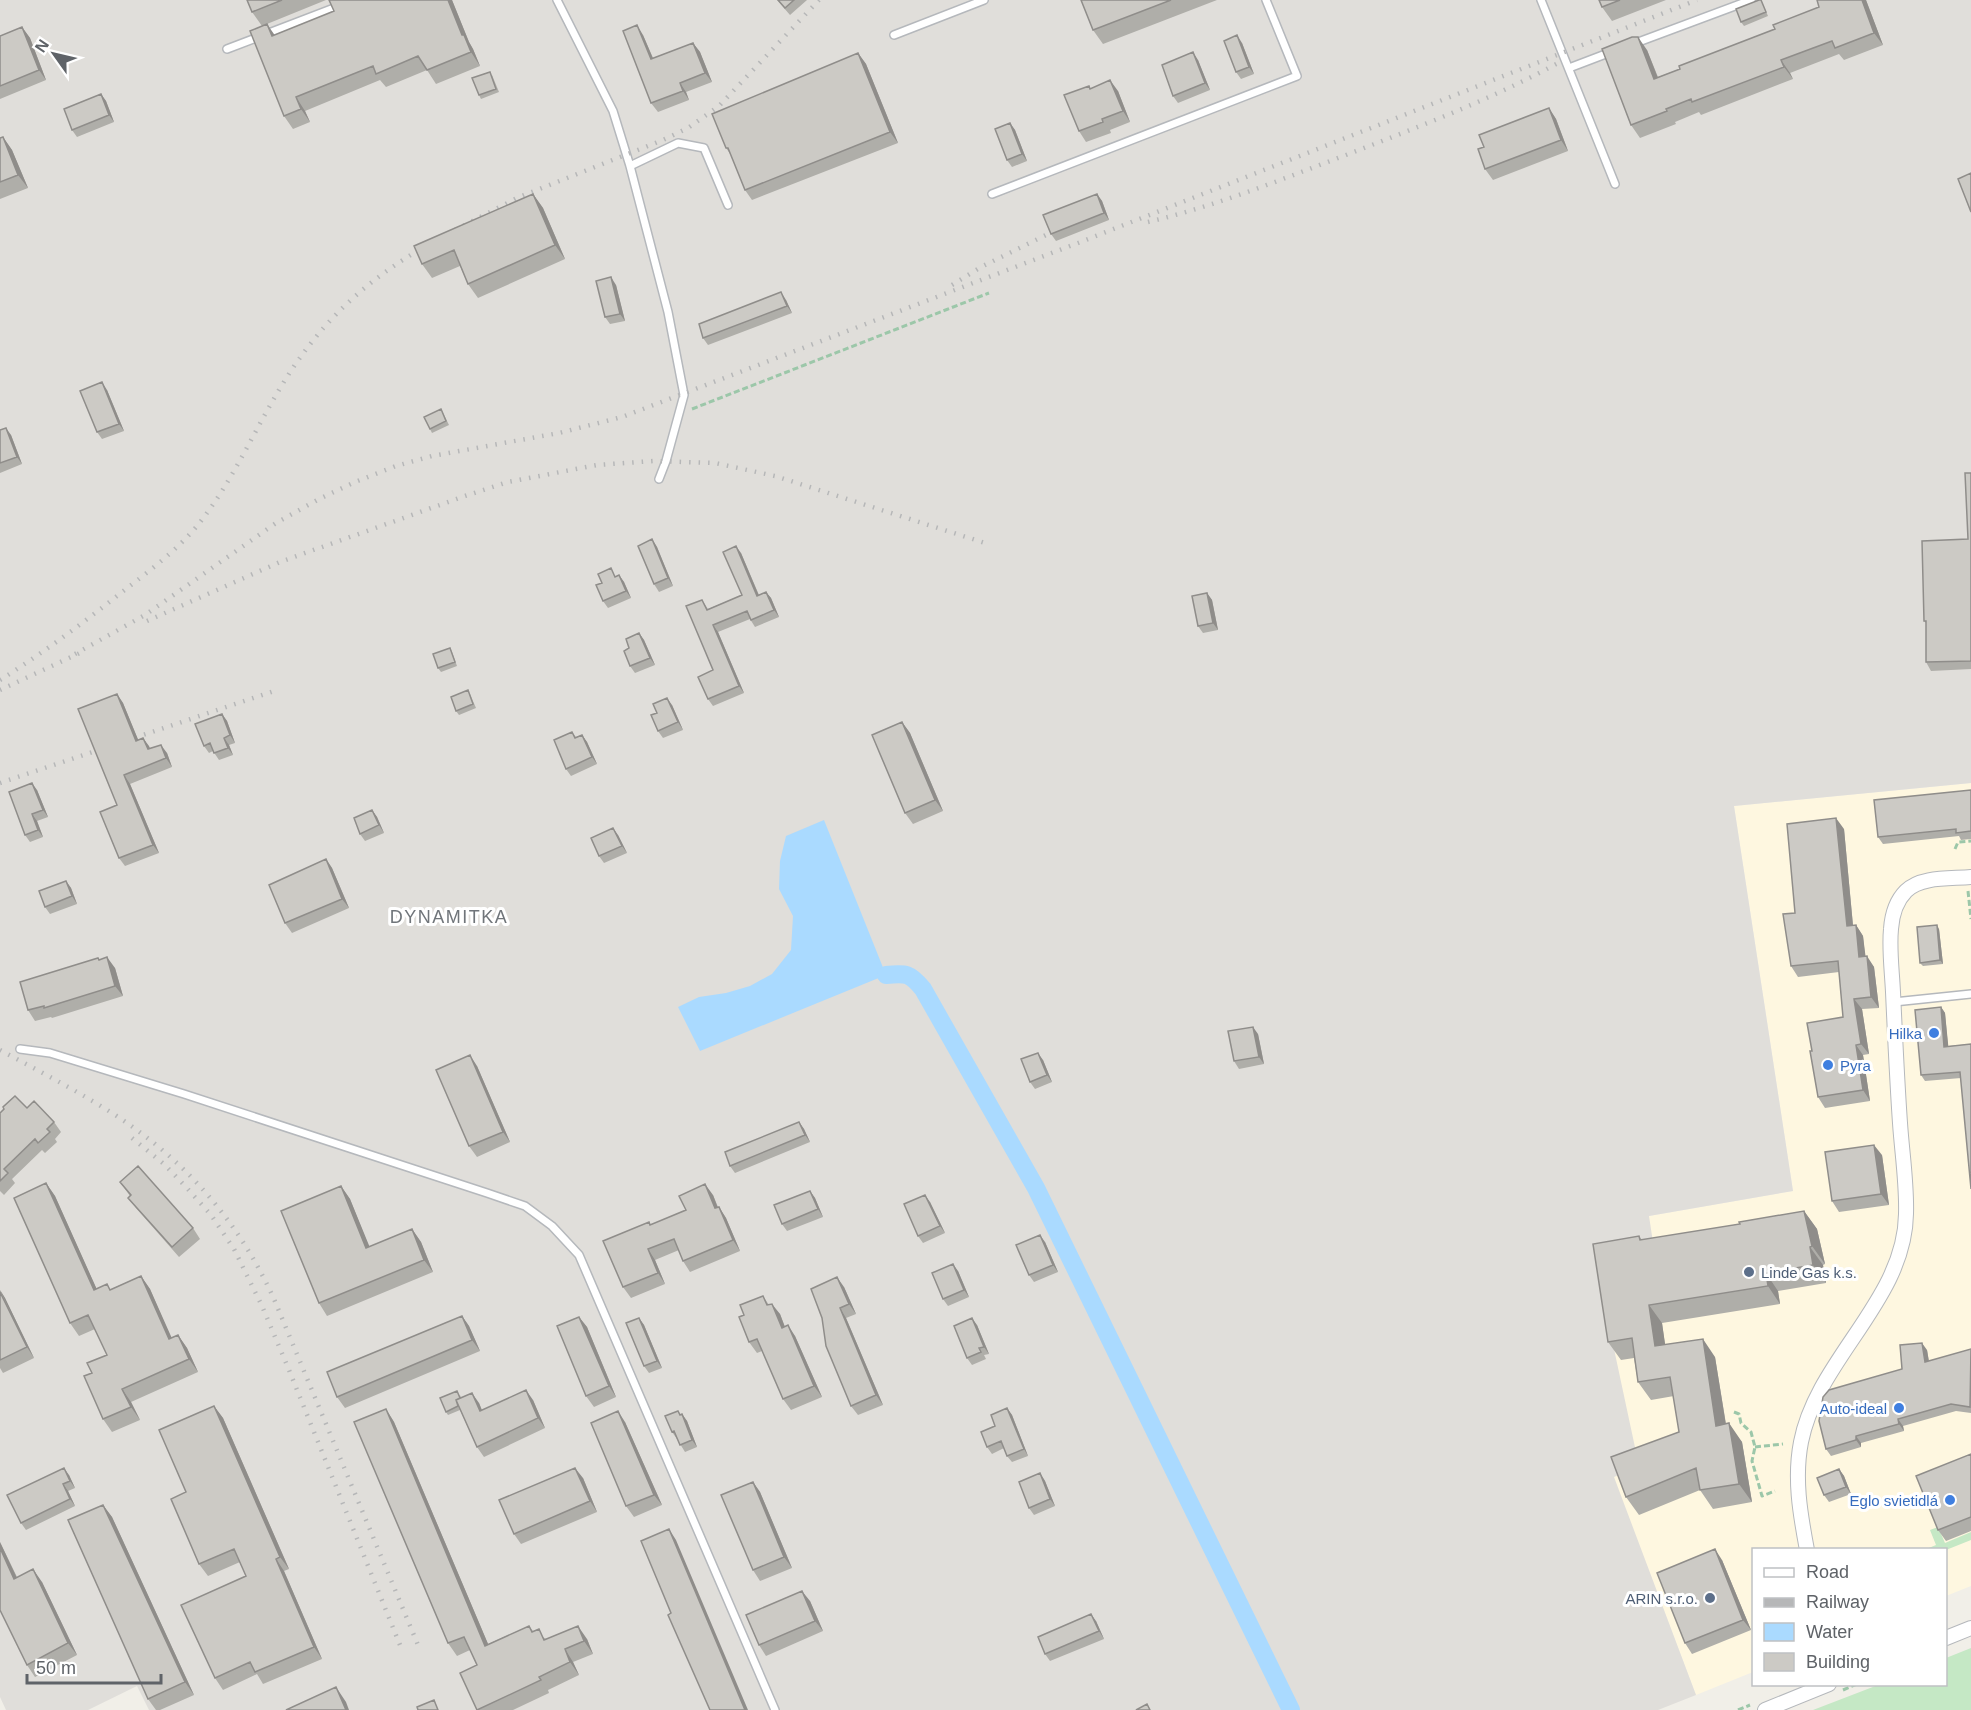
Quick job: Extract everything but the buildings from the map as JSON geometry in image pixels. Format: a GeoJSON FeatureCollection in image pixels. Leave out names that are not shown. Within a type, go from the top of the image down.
{"type":"FeatureCollection","features":[{"type":"Feature","properties":{"kind":"street"},"geometry":{"type":"LineString","coordinates":[[1807,1548],[1797,1485],[1801,1440],[1823,1387],[1887,1282],[1904,1243],[1905,1184],[1891,931],[1894,911],[1908,889],[1924,882],[1971,876]]}},
{"type":"Feature","properties":{"kind":"street"},"geometry":{"type":"LineString","coordinates":[[1947,1638],[1971,1628]]}},
{"type":"Feature","properties":{"kind":"street"},"geometry":{"type":"LineString","coordinates":[[1765,1710],[1823,1686]]}},
{"type":"Feature","properties":{"kind":"lane"},"geometry":{"type":"LineString","coordinates":[[227,49],[355,0]]}},
{"type":"Feature","properties":{"kind":"lane"},"geometry":{"type":"LineString","coordinates":[[557,0],[613,111],[630,166],[670,322],[684,395],[659,478]]}},
{"type":"Feature","properties":{"kind":"lane"},"geometry":{"type":"LineString","coordinates":[[894,35],[984,0]]}},
{"type":"Feature","properties":{"kind":"lane"},"geometry":{"type":"LineString","coordinates":[[992,194],[1297,75],[1266,0]]}},
{"type":"Feature","properties":{"kind":"lane"},"geometry":{"type":"LineString","coordinates":[[1541,0],[1615,184]]}},
{"type":"Feature","properties":{"kind":"lane"},"geometry":{"type":"LineString","coordinates":[[1569,68],[1751,0]]}},
{"type":"Feature","properties":{"kind":"lane"},"geometry":{"type":"LineString","coordinates":[[630,166],[678,143],[704,148],[728,205]]}},
{"type":"Feature","properties":{"kind":"lane"},"geometry":{"type":"LineString","coordinates":[[1894,1008],[1971,993]]}},
{"type":"Feature","properties":{"kind":"lane"},"geometry":{"type":"LineString","coordinates":[[20,1049],[50,1053],[95,1066],[487,1192],[525,1206],[552,1226],[579,1255],[775,1710]]}},
{"type":"Feature","properties":{"kind":"path"},"geometry":{"type":"LineString","coordinates":[[679,414],[989,293]]}},
{"type":"Feature","properties":{"kind":"path"},"geometry":{"type":"LineString","coordinates":[[1955,849],[1959,843],[1971,841]]}},
{"type":"Feature","properties":{"kind":"path"},"geometry":{"type":"LineString","coordinates":[[1971,888],[1968,888],[1971,919]]}},
{"type":"Feature","properties":{"kind":"path"},"geometry":{"type":"LineString","coordinates":[[1734,1412],[1739,1414],[1741,1423],[1751,1432],[1755,1447],[1752,1461],[1761,1496],[1775,1491]]}},
{"type":"Feature","properties":{"kind":"path"},"geometry":{"type":"LineString","coordinates":[[1755,1447],[1783,1444]]}},
{"type":"Feature","properties":{"kind":"shaded area"},"geometry":{"type":"Polygon","coordinates":[[[0,0],[1971,0],[1971,783],[1734,806],[1793,1191],[1649,1216],[1654,1249],[1595,1260],[1639,1466],[1614,1477],[1696,1695],[1658,1710],[149,1710],[137,1686],[88,1710],[6,1710],[0,1697],[0,0]]]}},
{"type":"Feature","properties":{"kind":"shaded area"},"geometry":{"type":"Polygon","coordinates":[[[1971,783],[1971,1586],[1947,1596],[1947,1548],[1752,1548],[1752,1672],[1696,1695],[1613,1477],[1638,1466],[1595,1259],[1649,1216],[1793,1191],[1734,806],[1971,783]]]}},
{"type":"Feature","properties":{"kind":"green space"},"geometry":{"type":"Polygon","coordinates":[[[1938,1527],[1945,1543],[1971,1532],[1971,1540],[1947,1550],[1929,1548],[1936,1545],[1930,1530],[1938,1527]]]}},
{"type":"Feature","properties":{"kind":"green space"},"geometry":{"type":"Polygon","coordinates":[[[1971,1648],[1971,1710],[1813,1710],[1875,1686],[1947,1686],[1947,1658],[1971,1648]]]}},
{"type":"Feature","properties":{"kind":"water"},"geometry":{"type":"Polygon","coordinates":[[[824,820],[886,975],[700,1051],[678,1007],[699,997],[750,986],[772,974],[791,950],[793,916],[779,889],[780,861],[786,836],[824,820]]]}},
{"type":"Feature","properties":{"kind":"waterway"},"geometry":{"type":"LineString","coordinates":[[886,975],[907,975],[923,989],[1036,1188],[1291,1710]]}},
{"type":"Feature","properties":{"kind":"railway"},"geometry":{"type":"LineString","coordinates":[[455,230],[519,197],[688,128],[719,106],[819,0]]}},
{"type":"Feature","properties":{"kind":"railway"},"geometry":{"type":"LineString","coordinates":[[75,654],[145,615],[276,523],[355,482],[396,466],[432,456],[559,433],[622,417],[1078,243],[1697,0]]}},
{"type":"Feature","properties":{"kind":"railway"},"geometry":{"type":"LineString","coordinates":[[1148,222],[1223,200],[1346,155],[1480,101],[1558,63]]}},
{"type":"Feature","properties":{"kind":"railway"},"geometry":{"type":"LineString","coordinates":[[952,285],[981,267],[1052,232]]}},
{"type":"Feature","properties":{"kind":"railway"},"geometry":{"type":"LineString","coordinates":[[0,680],[93,615],[161,561],[189,535],[220,493],[279,390],[310,344],[364,288],[431,243]]}},
{"type":"Feature","properties":{"kind":"railway"},"geometry":{"type":"LineString","coordinates":[[147,621],[280,562],[465,496],[508,482],[597,465],[653,461],[715,463],[775,476],[985,543]]}},
{"type":"Feature","properties":{"kind":"railway"},"geometry":{"type":"LineString","coordinates":[[0,690],[82,652]]}},
{"type":"Feature","properties":{"kind":"railway"},"geometry":{"type":"LineString","coordinates":[[0,783],[274,691]]}},
{"type":"Feature","properties":{"kind":"railway"},"geometry":{"type":"LineString","coordinates":[[0,1050],[104,1108],[158,1146],[204,1191],[243,1242],[274,1299],[418,1645]]}},
{"type":"Feature","properties":{"kind":"railway"},"geometry":{"type":"LineString","coordinates":[[132,1138],[164,1164],[186,1187],[211,1215],[234,1249],[262,1306],[289,1370],[402,1650]]}},
{"type":"Feature","properties":{"kind":"place","name":"Hilka"},"geometry":{"type":"Point","coordinates":[1934,1033]}},
{"type":"Feature","properties":{"kind":"place","name":"Pyra"},"geometry":{"type":"Point","coordinates":[1828,1065]}},
{"type":"Feature","properties":{"kind":"place","name":"Linde Gas k.s."},"geometry":{"type":"Point","coordinates":[1749,1272]}},
{"type":"Feature","properties":{"kind":"place","name":"Auto-ideal"},"geometry":{"type":"Point","coordinates":[1899,1408]}},
{"type":"Feature","properties":{"kind":"place","name":"Eglo svietidlá"},"geometry":{"type":"Point","coordinates":[1950,1500]}},
{"type":"Feature","properties":{"kind":"place","name":"ARIN s.r.o."},"geometry":{"type":"Point","coordinates":[1710,1598]}},
{"type":"Feature","properties":{"kind":"district","name":"DYNAMITKA"},"geometry":{"type":"Point","coordinates":[449,917]}}]}
